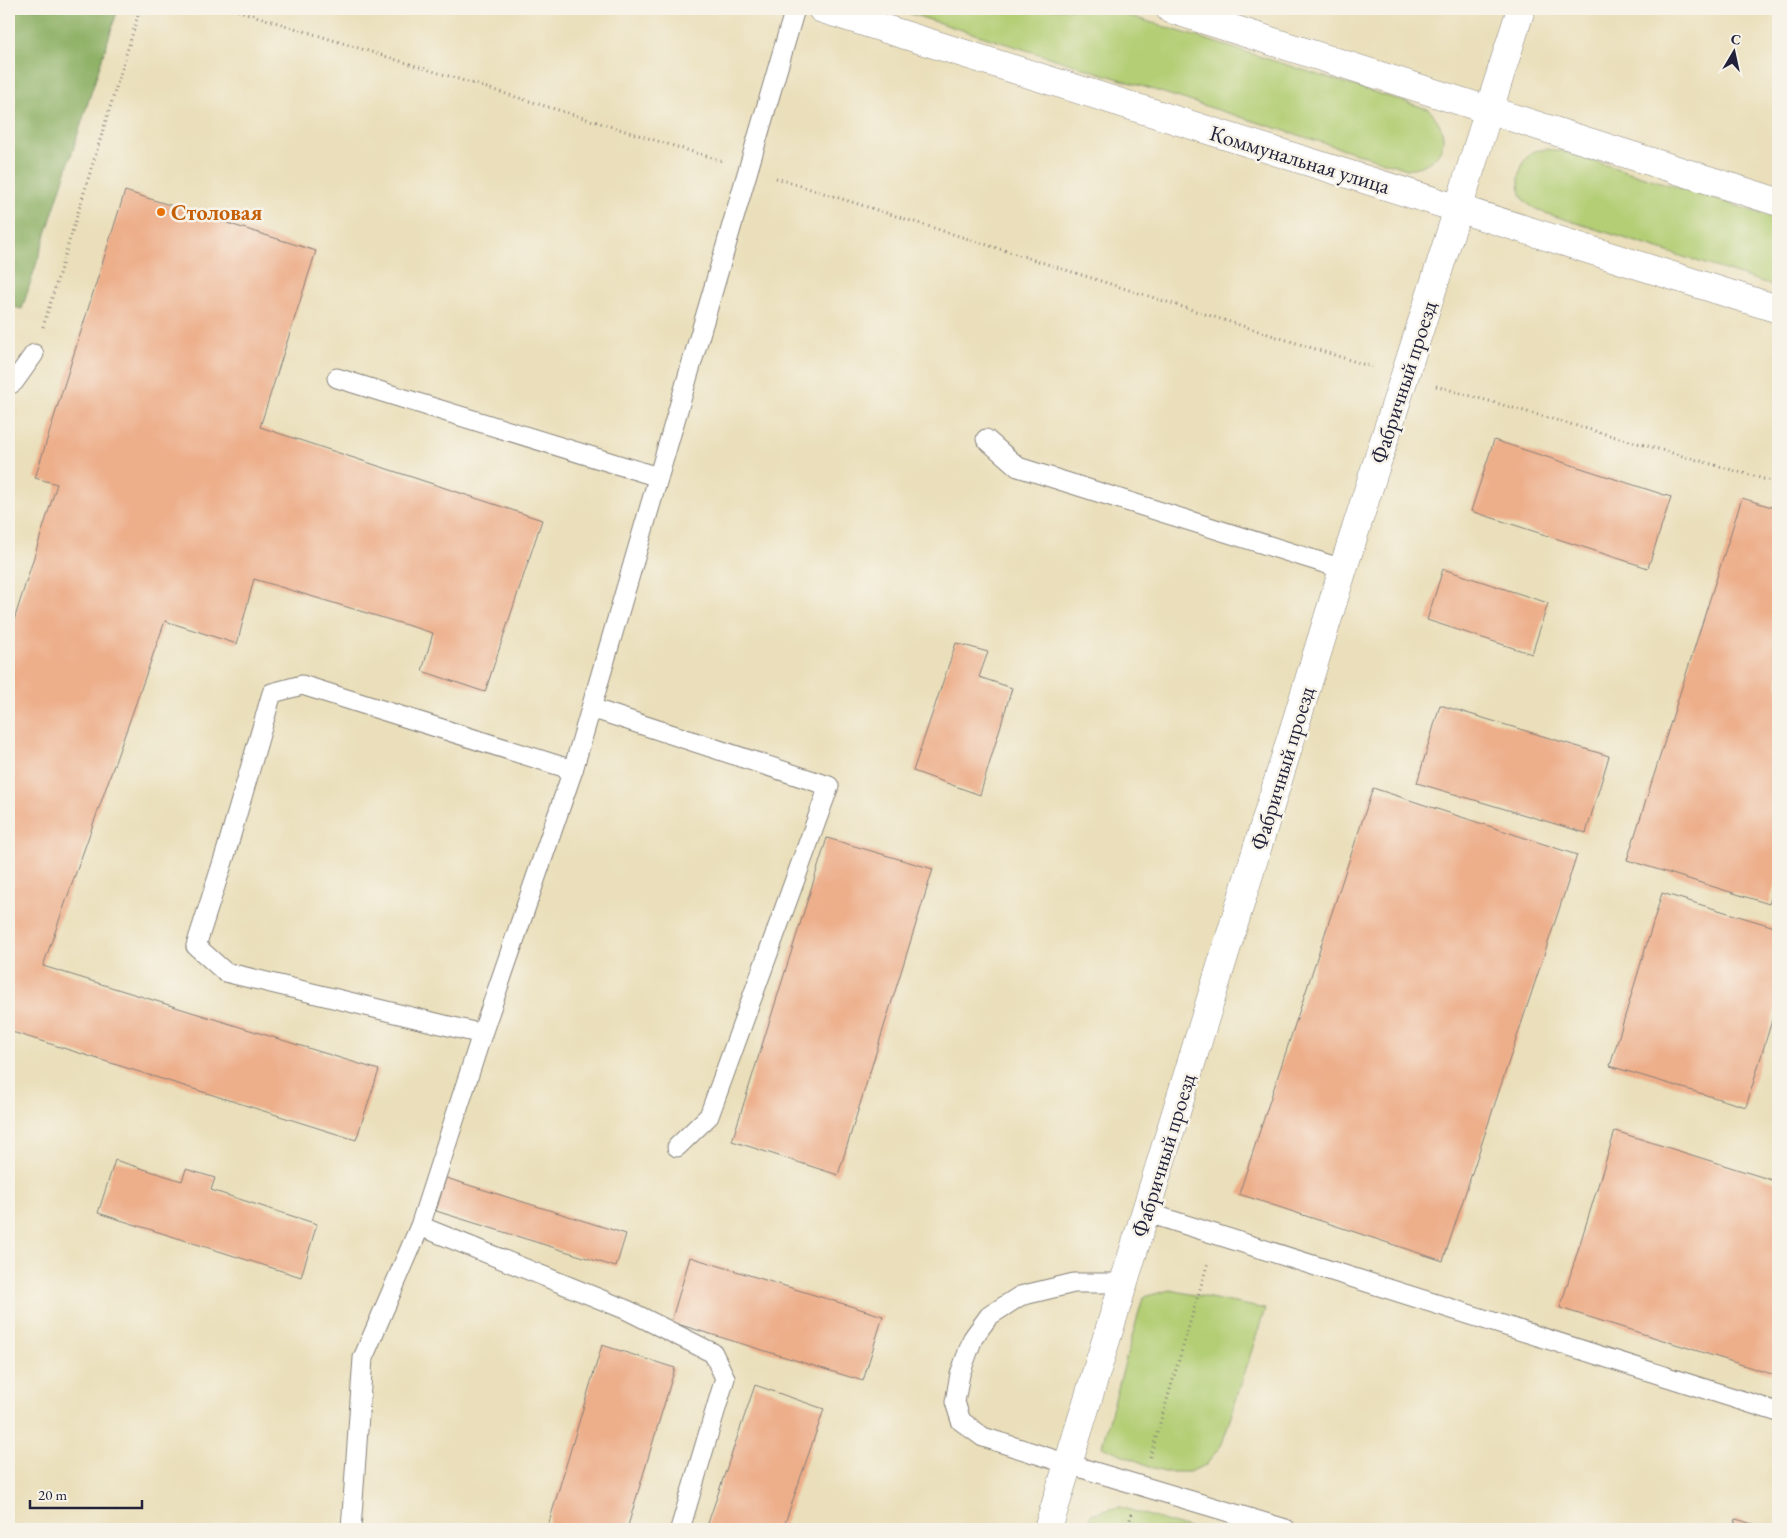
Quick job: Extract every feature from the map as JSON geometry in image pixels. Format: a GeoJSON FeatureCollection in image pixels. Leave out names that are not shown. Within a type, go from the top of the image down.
{"type":"FeatureCollection","features":[{"type":"Feature","properties":{"kind":"main road","name":"Коммунальная улица"},"geometry":{"type":"LineString","coordinates":[[822,9],[1778,309]]}},
{"type":"Feature","properties":{"kind":"main road"},"geometry":{"type":"LineString","coordinates":[[1170,9],[1778,202]]}},
{"type":"Feature","properties":{"kind":"main road","name":"Фабричный проезд"},"geometry":{"type":"LineString","coordinates":[[1048,1529],[1343,569],[1521,9]]}},
{"type":"Feature","properties":{"kind":"lane"},"geometry":{"type":"LineString","coordinates":[[351,1529],[363,1358],[420,1226],[482,1034],[573,770],[795,9]]}},
{"type":"Feature","properties":{"kind":"lane"},"geometry":{"type":"LineString","coordinates":[[9,384],[14,382],[34,354]]}},
{"type":"Feature","properties":{"kind":"lane"},"geometry":{"type":"LineString","coordinates":[[337,378],[658,477]]}},
{"type":"Feature","properties":{"kind":"lane"},"geometry":{"type":"LineString","coordinates":[[986,439],[1018,467],[1343,569]]}},
{"type":"Feature","properties":{"kind":"lane"},"geometry":{"type":"LineString","coordinates":[[482,1034],[225,972],[196,946],[226,852],[272,693],[302,685],[573,770]]}},
{"type":"Feature","properties":{"kind":"lane"},"geometry":{"type":"LineString","coordinates":[[591,708],[829,786],[709,1116],[677,1147]]}},
{"type":"Feature","properties":{"kind":"lane"},"geometry":{"type":"LineString","coordinates":[[1145,1212],[1778,1412]]}},
{"type":"Feature","properties":{"kind":"lane"},"geometry":{"type":"LineString","coordinates":[[420,1226],[627,1310],[713,1353],[725,1378],[680,1529]]}},
{"type":"Feature","properties":{"kind":"lane"},"geometry":{"type":"LineString","coordinates":[[1123,1283],[1074,1283],[1020,1296],[989,1316],[973,1338],[960,1374],[955,1402],[960,1421],[983,1437],[1286,1529]]}},
{"type":"Feature","properties":{"kind":"path"},"geometry":{"type":"LineString","coordinates":[[34,354],[140,9]]}},
{"type":"Feature","properties":{"kind":"path"},"geometry":{"type":"LineString","coordinates":[[233,9],[748,169],[1404,377],[1778,483]]}},
{"type":"Feature","properties":{"kind":"path"},"geometry":{"type":"LineString","coordinates":[[1127,1529],[1217,1234]]}},
{"type":"Feature","properties":{"kind":"green space"},"geometry":{"type":"Polygon","coordinates":[[[9,9],[118,9],[22,309],[9,306],[9,9]]]}},
{"type":"Feature","properties":{"kind":"green space"},"geometry":{"type":"Polygon","coordinates":[[[895,9],[1108,9],[1428,109],[1441,129],[1442,147],[1430,162],[1407,169],[895,9]]]}},
{"type":"Feature","properties":{"kind":"green space"},"geometry":{"type":"Polygon","coordinates":[[[1547,149],[1562,151],[1778,219],[1778,287],[1542,212],[1531,206],[1524,200],[1519,186],[1520,172],[1525,160],[1530,155],[1535,151],[1547,149]]]}},
{"type":"Feature","properties":{"kind":"green space"},"geometry":{"type":"Polygon","coordinates":[[[1170,1290],[1265,1309],[1222,1444],[1206,1465],[1189,1472],[1163,1472],[1102,1446],[1143,1297],[1170,1290]]]}},
{"type":"Feature","properties":{"kind":"green space"},"geometry":{"type":"Polygon","coordinates":[[[1120,1507],[1192,1529],[1087,1529],[1091,1514],[1120,1507]]]}},
{"type":"Feature","properties":{"kind":"building"},"geometry":{"type":"Polygon","coordinates":[[[125,191],[316,251],[260,427],[542,520],[485,692],[422,671],[433,633],[254,579],[237,644],[165,621],[43,966],[379,1070],[356,1140],[9,1031],[9,636],[57,484],[35,478],[125,191]]]}},
{"type":"Feature","properties":{"kind":"building"},"geometry":{"type":"Polygon","coordinates":[[[1494,440],[1671,497],[1648,568],[1471,511],[1494,440]]]}},
{"type":"Feature","properties":{"kind":"building"},"geometry":{"type":"Polygon","coordinates":[[[1742,498],[1778,509],[1778,876],[1769,904],[1627,860],[1742,498]]]}},
{"type":"Feature","properties":{"kind":"building"},"geometry":{"type":"Polygon","coordinates":[[[1443,569],[1548,603],[1532,654],[1427,620],[1443,569]]]}},
{"type":"Feature","properties":{"kind":"building"},"geometry":{"type":"Polygon","coordinates":[[[956,643],[988,652],[979,677],[1012,688],[980,795],[913,771],[956,643]]]}},
{"type":"Feature","properties":{"kind":"building"},"geometry":{"type":"Polygon","coordinates":[[[1440,705],[1609,756],[1586,833],[1417,783],[1440,705]]]}},
{"type":"Feature","properties":{"kind":"building"},"geometry":{"type":"Polygon","coordinates":[[[1373,788],[1577,855],[1443,1261],[1239,1194],[1373,788]]]}},
{"type":"Feature","properties":{"kind":"building"},"geometry":{"type":"Polygon","coordinates":[[[827,838],[933,869],[838,1175],[732,1141],[827,838]]]}},
{"type":"Feature","properties":{"kind":"building"},"geometry":{"type":"Polygon","coordinates":[[[1662,893],[1778,928],[1778,1000],[1746,1107],[1610,1066],[1662,893]]]}},
{"type":"Feature","properties":{"kind":"building"},"geometry":{"type":"Polygon","coordinates":[[[1615,1131],[1778,1182],[1778,1376],[1560,1308],[1615,1131]]]}},
{"type":"Feature","properties":{"kind":"building"},"geometry":{"type":"Polygon","coordinates":[[[115,1160],[182,1181],[186,1169],[215,1178],[211,1190],[317,1224],[301,1277],[98,1213],[115,1160]]]}},
{"type":"Feature","properties":{"kind":"building"},"geometry":{"type":"Polygon","coordinates":[[[446,1178],[626,1234],[616,1267],[436,1211],[446,1178]]]}},
{"type":"Feature","properties":{"kind":"building"},"geometry":{"type":"Polygon","coordinates":[[[690,1257],[883,1316],[863,1381],[671,1322],[690,1257]]]}},
{"type":"Feature","properties":{"kind":"building"},"geometry":{"type":"Polygon","coordinates":[[[602,1345],[675,1368],[627,1529],[547,1529],[602,1345]]]}},
{"type":"Feature","properties":{"kind":"building"},"geometry":{"type":"Polygon","coordinates":[[[755,1385],[824,1409],[783,1529],[706,1529],[755,1385]]]}},
{"type":"Feature","properties":{"kind":"building"},"geometry":{"type":"Polygon","coordinates":[[[1736,1519],[1769,1529],[1733,1529],[1736,1519]]]}},
{"type":"Feature","properties":{"kind":"place","name":"Столовая"},"geometry":{"type":"Point","coordinates":[161,212]}}]}
